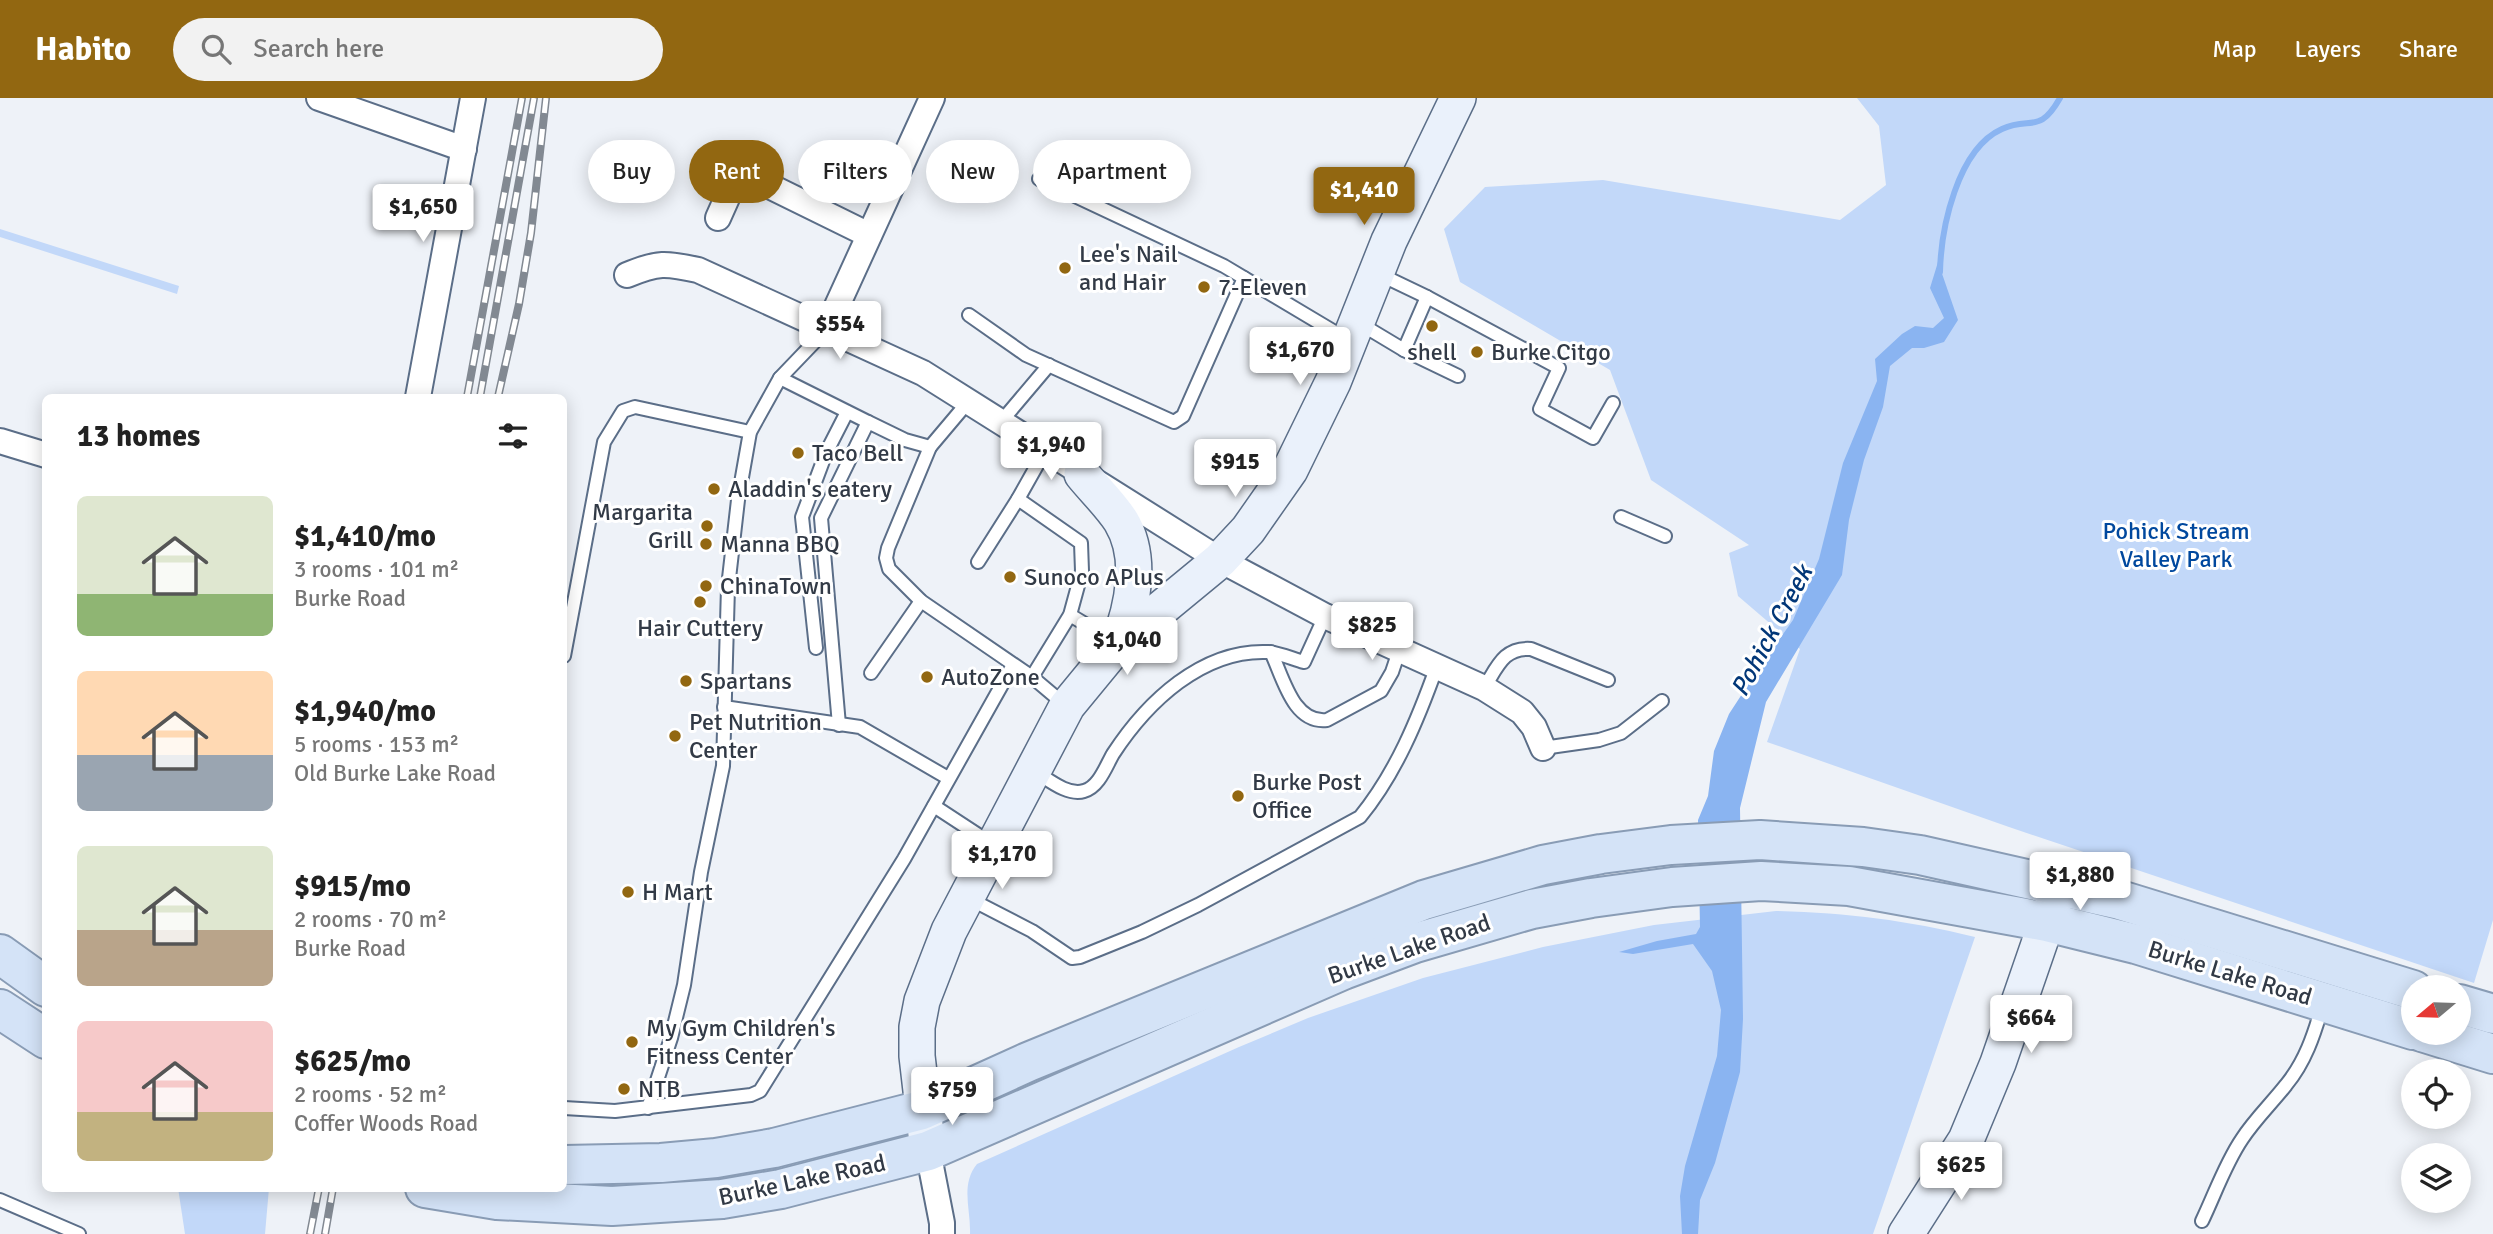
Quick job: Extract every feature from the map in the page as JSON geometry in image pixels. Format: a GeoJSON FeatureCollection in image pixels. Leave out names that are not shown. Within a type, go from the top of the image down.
{"type":"FeatureCollection","features":[{"type":"Feature","properties":{"kind":"main road","name":"Burke Lake Road"},"geometry":{"type":"LineString","coordinates":[[567,1165],[661,1163],[716,1158],[774,1148],[922,1110],[1028,1062],[1424,900],[1543,865],[1671,845],[1760,841],[1863,847],[1920,855],[2130,903],[2401,986]]}},
{"type":"Feature","properties":{"kind":"main road","name":"Burke Lake Road"},"geometry":{"type":"LineString","coordinates":[[449,1192],[498,1200],[561,1205],[668,1203],[722,1199],[781,1189],[928,1151],[1343,970],[1415,943],[1532,909],[1672,887],[1761,881],[1849,886],[2047,922],[2136,944],[2401,1026]]}},
{"type":"Feature","properties":{"kind":"main road"},"geometry":{"type":"LineString","coordinates":[[0,954],[42,984]]}},
{"type":"Feature","properties":{"kind":"main road"},"geometry":{"type":"LineString","coordinates":[[2471,1008],[2493,1014]]}},
{"type":"Feature","properties":{"kind":"main road"},"geometry":{"type":"LineString","coordinates":[[0,1009],[42,1036]]}},
{"type":"Feature","properties":{"kind":"main road"},"geometry":{"type":"LineString","coordinates":[[2464,1045],[2493,1054]]}},
{"type":"Feature","properties":{"kind":"street"},"geometry":{"type":"LineString","coordinates":[[319,98],[464,149]]}},
{"type":"Feature","properties":{"kind":"street"},"geometry":{"type":"LineString","coordinates":[[419,394],[473,98]]}},
{"type":"Feature","properties":{"kind":"street"},"geometry":{"type":"LineString","coordinates":[[826,330],[932,98]]}},
{"type":"Feature","properties":{"kind":"street"},"geometry":{"type":"LineString","coordinates":[[942,1234],[922,1110],[917,1027],[922,1001],[949,931],[1067,706],[1118,644],[1220,560],[1248,530],[1290,470],[1333,382],[1375,273],[1458,98]]}},
{"type":"Feature","properties":{"kind":"street"},"geometry":{"type":"LineString","coordinates":[[718,218],[739,171],[869,235]]}},
{"type":"Feature","properties":{"kind":"street"},"geometry":{"type":"LineString","coordinates":[[627,275],[647,267],[666,264],[698,270],[923,373],[1220,560],[1325,616],[1484,688],[1522,712],[1534,727],[1543,748]]}},
{"type":"Feature","properties":{"kind":"street"},"geometry":{"type":"LineString","coordinates":[[0,441],[42,454]]}},
{"type":"Feature","properties":{"kind":"street"},"geometry":{"type":"LineString","coordinates":[[1082,474],[1122,522],[1133,561],[1128,620],[1118,644]]}},
{"type":"Feature","properties":{"kind":"street"},"geometry":{"type":"LineString","coordinates":[[1906,1234],[1966,1140],[1998,1063],[2059,885]]}},
{"type":"Feature","properties":{"kind":"lane"},"geometry":{"type":"LineString","coordinates":[[1089,203],[1352,330],[1404,349],[1458,376]]}},
{"type":"Feature","properties":{"kind":"lane"},"geometry":{"type":"LineString","coordinates":[[1375,273],[1427,297],[1559,368],[1540,409],[1593,438],[1612,403]]}},
{"type":"Feature","properties":{"kind":"lane"},"geometry":{"type":"LineString","coordinates":[[969,316],[1026,355],[1174,422],[1183,416],[1244,278]]}},
{"type":"Feature","properties":{"kind":"lane"},"geometry":{"type":"LineString","coordinates":[[1404,349],[1427,297]]}},
{"type":"Feature","properties":{"kind":"lane"},"geometry":{"type":"LineString","coordinates":[[648,1108],[671,1038],[684,985],[701,872],[723,766],[728,587],[738,500],[750,432],[780,378],[826,330]]}},
{"type":"Feature","properties":{"kind":"lane"},"geometry":{"type":"LineString","coordinates":[[1000,423],[1049,365]]}},
{"type":"Feature","properties":{"kind":"lane"},"geometry":{"type":"LineString","coordinates":[[780,378],[905,440],[930,447]]}},
{"type":"Feature","properties":{"kind":"lane"},"geometry":{"type":"LineString","coordinates":[[968,402],[930,447],[886,558],[888,569],[921,601],[1032,677],[1067,706]]}},
{"type":"Feature","properties":{"kind":"lane"},"geometry":{"type":"LineString","coordinates":[[567,640],[604,442],[623,411],[635,407],[750,432]]}},
{"type":"Feature","properties":{"kind":"lane"},"geometry":{"type":"LineString","coordinates":[[816,648],[802,517],[826,453],[847,412]]}},
{"type":"Feature","properties":{"kind":"lane"},"geometry":{"type":"LineString","coordinates":[[839,725],[821,518],[868,422]]}},
{"type":"Feature","properties":{"kind":"lane"},"geometry":{"type":"LineString","coordinates":[[978,562],[1045,451]]}},
{"type":"Feature","properties":{"kind":"lane"},"geometry":{"type":"LineString","coordinates":[[1018,499],[1082,543],[1082,571],[1070,615],[1032,677]]}},
{"type":"Feature","properties":{"kind":"lane"},"geometry":{"type":"LineString","coordinates":[[1621,517],[1665,536]]}},
{"type":"Feature","properties":{"kind":"lane"},"geometry":{"type":"LineString","coordinates":[[871,673],[921,601]]}},
{"type":"Feature","properties":{"kind":"lane"},"geometry":{"type":"LineString","coordinates":[[1070,615],[1118,644]]}},
{"type":"Feature","properties":{"kind":"lane"},"geometry":{"type":"LineString","coordinates":[[1033,771],[1075,793],[1087,791],[1098,781],[1113,754],[1153,703],[1188,676],[1227,658],[1248,652],[1271,652],[1304,663],[1325,616]]}},
{"type":"Feature","properties":{"kind":"lane"},"geometry":{"type":"LineString","coordinates":[[1271,652],[1295,703],[1308,718],[1319,721],[1327,720],[1381,691],[1392,672],[1400,648]]}},
{"type":"Feature","properties":{"kind":"lane"},"geometry":{"type":"LineString","coordinates":[[1484,688],[1506,654],[1519,648],[1531,649],[1608,680]]}},
{"type":"Feature","properties":{"kind":"lane"},"geometry":{"type":"LineString","coordinates":[[567,1108],[615,1111],[648,1108],[751,1095],[765,1085],[934,806],[1013,664]]}},
{"type":"Feature","properties":{"kind":"lane"},"geometry":{"type":"LineString","coordinates":[[967,897],[1032,931],[1072,958],[1142,932],[1188,910],[1360,817],[1371,804],[1409,738],[1437,666]]}},
{"type":"Feature","properties":{"kind":"lane"},"geometry":{"type":"LineString","coordinates":[[1543,748],[1600,740],[1621,733],[1662,701]]}},
{"type":"Feature","properties":{"kind":"lane"},"geometry":{"type":"LineString","coordinates":[[724,707],[860,727],[948,778]]}},
{"type":"Feature","properties":{"kind":"lane"},"geometry":{"type":"LineString","coordinates":[[934,806],[994,845]]}},
{"type":"Feature","properties":{"kind":"lane"},"geometry":{"type":"LineString","coordinates":[[2202,1221],[2232,1154],[2253,1121],[2298,1069],[2314,1034],[2323,1002]]}},
{"type":"Feature","properties":{"kind":"lane"},"geometry":{"type":"LineString","coordinates":[[0,1200],[79,1234]]}},
{"type":"Feature","properties":{"kind":"green space","name":"Pohick Stream Valley Park"},"geometry":{"type":"Polygon","coordinates":[[[1857,98],[2493,98],[2493,920],[2474,983],[2471,982],[2471,975],[2450,975],[2009,827],[1767,742],[1800,649],[1738,596],[1729,553],[1749,545],[1651,480],[1610,370],[1460,282],[1444,229],[1485,187],[1603,180],[1840,220],[1886,185],[1879,126],[1857,98]]]}},
{"type":"Feature","properties":{"kind":"green space"},"geometry":{"type":"Polygon","coordinates":[[[0,229],[179,286],[177,294],[0,237],[0,229]]]}},
{"type":"Feature","properties":{"kind":"green space"},"geometry":{"type":"Polygon","coordinates":[[[1776,911],[1876,918],[1975,937],[1873,1234],[970,1234],[968,1189],[969,1180],[977,1164],[1308,1018],[1423,978],[1543,947],[1654,925],[1776,911]]]}},
{"type":"Feature","properties":{"kind":"green space"},"geometry":{"type":"Polygon","coordinates":[[[179,1192],[269,1192],[265,1234],[185,1234],[179,1192]]]}},
{"type":"Feature","properties":{"kind":"water"},"geometry":{"type":"Polygon","coordinates":[[[1938,262],[1958,320],[1944,342],[1924,348],[1912,348],[1890,366],[1883,407],[1864,460],[1849,520],[1842,575],[1766,702],[1740,808],[1743,1019],[1740,1072],[1715,1163],[1700,1200],[1698,1234],[1682,1234],[1680,1196],[1685,1166],[1717,1056],[1721,1010],[1712,971],[1693,944],[1633,954],[1619,952],[1696,934],[1700,927],[1698,820],[1708,796],[1714,751],[1729,714],[1793,620],[1819,559],[1843,463],[1877,381],[1875,359],[1902,334],[1915,326],[1933,328],[1944,318],[1930,288],[1938,262]]]}},
{"type":"Feature","properties":{"kind":"waterway","name":"Pohick Creek"},"geometry":{"type":"LineString","coordinates":[[1940,272],[1948,213],[1954,192],[1973,154],[1986,139],[2002,129],[2040,121],[2060,98]]}},
{"type":"Feature","properties":{"kind":"railway"},"geometry":{"type":"LineString","coordinates":[[468,394],[522,98]]}},
{"type":"Feature","properties":{"kind":"railway"},"geometry":{"type":"LineString","coordinates":[[481,394],[534,98]]}},
{"type":"Feature","properties":{"kind":"railway"},"geometry":{"type":"LineString","coordinates":[[499,394],[519,304],[531,233],[546,98]]}},
{"type":"Feature","properties":{"kind":"railway"},"geometry":{"type":"LineString","coordinates":[[310,1234],[318,1192]]}},
{"type":"Feature","properties":{"kind":"railway"},"geometry":{"type":"LineString","coordinates":[[325,1234],[332,1192]]}},
{"type":"Feature","properties":{"kind":"place","name":"Lee's Nail and Hair"},"geometry":{"type":"Point","coordinates":[1065,268]}},
{"type":"Feature","properties":{"kind":"place","name":"7-Eleven"},"geometry":{"type":"Point","coordinates":[1204,287]}},
{"type":"Feature","properties":{"kind":"place","name":"shell"},"geometry":{"type":"Point","coordinates":[1432,326]}},
{"type":"Feature","properties":{"kind":"place","name":"Burke Citgo"},"geometry":{"type":"Point","coordinates":[1477,352]}},
{"type":"Feature","properties":{"kind":"place","name":"Taco Bell"},"geometry":{"type":"Point","coordinates":[798,453]}},
{"type":"Feature","properties":{"kind":"place","name":"Aladdin's eatery"},"geometry":{"type":"Point","coordinates":[714,489]}},
{"type":"Feature","properties":{"kind":"place","name":"Margarita Grill"},"geometry":{"type":"Point","coordinates":[707,526]}},
{"type":"Feature","properties":{"kind":"place","name":"Manna BBQ"},"geometry":{"type":"Point","coordinates":[706,544]}},
{"type":"Feature","properties":{"kind":"place","name":"Sunoco APlus"},"geometry":{"type":"Point","coordinates":[1010,577]}},
{"type":"Feature","properties":{"kind":"place","name":"ChinaTown"},"geometry":{"type":"Point","coordinates":[706,586]}},
{"type":"Feature","properties":{"kind":"place","name":"Hair Cuttery"},"geometry":{"type":"Point","coordinates":[700,602]}},
{"type":"Feature","properties":{"kind":"place","name":"AutoZone"},"geometry":{"type":"Point","coordinates":[927,677]}},
{"type":"Feature","properties":{"kind":"place","name":"Spartans"},"geometry":{"type":"Point","coordinates":[686,681]}},
{"type":"Feature","properties":{"kind":"place","name":"Pet Nutrition Center"},"geometry":{"type":"Point","coordinates":[675,736]}},
{"type":"Feature","properties":{"kind":"place","name":"Burke Post Office"},"geometry":{"type":"Point","coordinates":[1238,796]}},
{"type":"Feature","properties":{"kind":"place","name":"H Mart"},"geometry":{"type":"Point","coordinates":[628,892]}},
{"type":"Feature","properties":{"kind":"place","name":"My Gym Children's Fitness Center"},"geometry":{"type":"Point","coordinates":[632,1042]}},
{"type":"Feature","properties":{"kind":"place","name":"NTB"},"geometry":{"type":"Point","coordinates":[624,1089]}}]}
